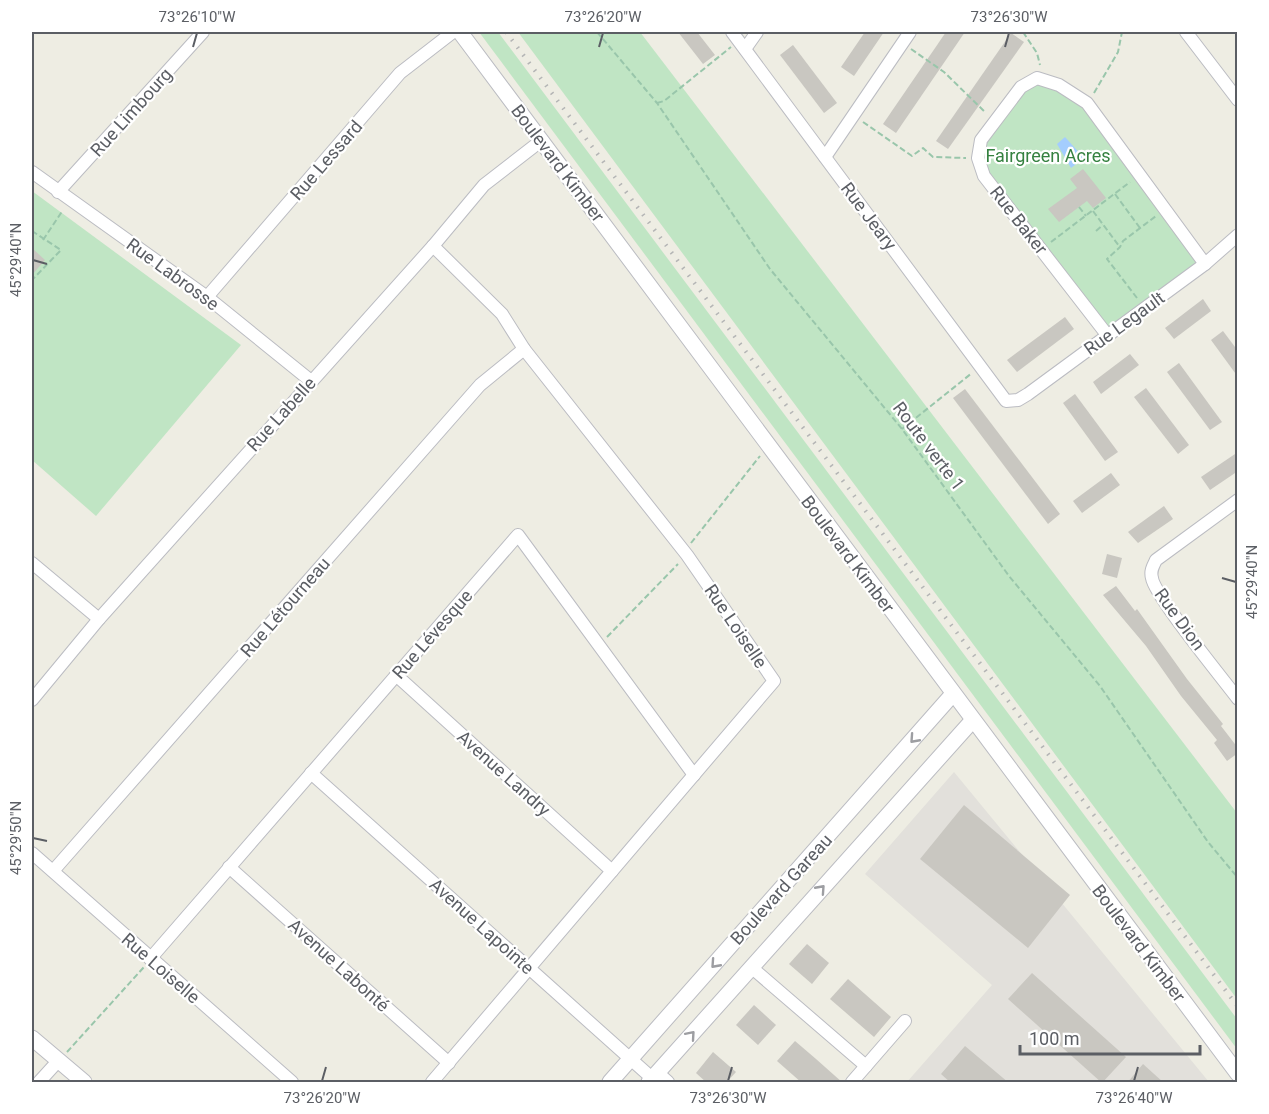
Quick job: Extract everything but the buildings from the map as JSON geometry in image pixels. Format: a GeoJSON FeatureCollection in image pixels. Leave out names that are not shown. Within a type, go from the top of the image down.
{"type":"FeatureCollection","features":[{"type":"Feature","properties":{"kind":"street","name":"Rue Limbourg"},"geometry":{"type":"LineString","coordinates":[[58,192],[203,32]]}},
{"type":"Feature","properties":{"kind":"street","name":"Rue Lessard"},"geometry":{"type":"LineString","coordinates":[[207,297],[400,74],[453,32]]}},
{"type":"Feature","properties":{"kind":"street","name":"Boulevard Kimber"},"geometry":{"type":"LineString","coordinates":[[460,32],[952,695],[1238,1074]]}},
{"type":"Feature","properties":{"kind":"street"},"geometry":{"type":"LineString","coordinates":[[738,40],[757,32]]}},
{"type":"Feature","properties":{"kind":"street"},"geometry":{"type":"LineString","coordinates":[[825,157],[910,32]]}},
{"type":"Feature","properties":{"kind":"street"},"geometry":{"type":"LineString","coordinates":[[1186,32],[1238,100]]}},
{"type":"Feature","properties":{"kind":"street","name":"Rue Jeary"},"geometry":{"type":"LineString","coordinates":[[738,40],[1006,401]]}},
{"type":"Feature","properties":{"kind":"street"},"geometry":{"type":"LineString","coordinates":[[978,158],[981,141],[1021,87],[1037,78],[1059,85],[1087,103],[1204,264]]}},
{"type":"Feature","properties":{"kind":"street","name":"Rue Labelle"},"geometry":{"type":"LineString","coordinates":[[32,700],[99,619],[433,246],[484,185],[542,140]]}},
{"type":"Feature","properties":{"kind":"street","name":"Rue Baker"},"geometry":{"type":"LineString","coordinates":[[978,158],[984,176],[1108,336]]}},
{"type":"Feature","properties":{"kind":"street","name":"Rue Labrosse"},"geometry":{"type":"LineString","coordinates":[[32,172],[207,297],[311,381]]}},
{"type":"Feature","properties":{"kind":"street","name":"Rue Legault"},"geometry":{"type":"LineString","coordinates":[[1006,401],[1018,400],[1108,336],[1204,264],[1238,235]]}},
{"type":"Feature","properties":{"kind":"street","name":"Rue Loiselle"},"geometry":{"type":"LineString","coordinates":[[432,1083],[774,681],[686,553],[524,350],[502,314],[433,246]]}},
{"type":"Feature","properties":{"kind":"street","name":"Rue Létourneau"},"geometry":{"type":"LineString","coordinates":[[53,871],[480,385],[524,350]]}},
{"type":"Feature","properties":{"kind":"street","name":"Rue Dion"},"geometry":{"type":"LineString","coordinates":[[1238,500],[1156,560],[1152,569],[1152,579],[1164,601],[1238,699]]}},
{"type":"Feature","properties":{"kind":"street","name":"Rue Lévesque"},"geometry":{"type":"LineString","coordinates":[[150,959],[518,535],[694,776]]}},
{"type":"Feature","properties":{"kind":"street"},"geometry":{"type":"LineString","coordinates":[[32,563],[99,619]]}},
{"type":"Feature","properties":{"kind":"street","name":"Avenue Landry"},"geometry":{"type":"LineString","coordinates":[[396,675],[612,871]]}},
{"type":"Feature","properties":{"kind":"street","name":"Boulevard Gareau"},"geometry":{"type":"LineString","coordinates":[[610,1083],[952,695]]}},
{"type":"Feature","properties":{"kind":"street","name":"Boulevard Gareau"},"geometry":{"type":"LineString","coordinates":[[657,1079],[751,967],[972,721]]}},
{"type":"Feature","properties":{"kind":"street","name":"Avenue Lapointe"},"geometry":{"type":"LineString","coordinates":[[310,773],[631,1059],[657,1079]]}},
{"type":"Feature","properties":{"kind":"street","name":"Rue Loiselle"},"geometry":{"type":"LineString","coordinates":[[32,853],[292,1083]]}},
{"type":"Feature","properties":{"kind":"street","name":"Avenue Labonté"},"geometry":{"type":"LineString","coordinates":[[229,867],[449,1063]]}},
{"type":"Feature","properties":{"kind":"street"},"geometry":{"type":"LineString","coordinates":[[751,967],[866,1066]]}},
{"type":"Feature","properties":{"kind":"street"},"geometry":{"type":"LineString","coordinates":[[852,1083],[905,1021]]}},
{"type":"Feature","properties":{"kind":"street"},"geometry":{"type":"LineString","coordinates":[[32,1038],[84,1083]]}},
{"type":"Feature","properties":{"kind":"street"},"geometry":{"type":"LineString","coordinates":[[39,1083],[59,1060]]}},
{"type":"Feature","properties":{"kind":"path","name":"Route verte 1"},"geometry":{"type":"LineString","coordinates":[[597,32],[657,103],[770,269],[902,429],[1009,576],[1100,686],[1208,842],[1238,878]]}},
{"type":"Feature","properties":{"kind":"path"},"geometry":{"type":"LineString","coordinates":[[1023,32],[1037,52],[1043,80]]}},
{"type":"Feature","properties":{"kind":"path"},"geometry":{"type":"LineString","coordinates":[[1087,103],[1118,52],[1122,32]]}},
{"type":"Feature","properties":{"kind":"path"},"geometry":{"type":"LineString","coordinates":[[657,103],[664,101],[738,40]]}},
{"type":"Feature","properties":{"kind":"path"},"geometry":{"type":"LineString","coordinates":[[902,43],[944,72],[995,121]]}},
{"type":"Feature","properties":{"kind":"path"},"geometry":{"type":"LineString","coordinates":[[854,115],[912,156],[923,148],[933,157],[978,158]]}},
{"type":"Feature","properties":{"kind":"path"},"geometry":{"type":"LineString","coordinates":[[1041,249],[1140,175]]}},
{"type":"Feature","properties":{"kind":"path"},"geometry":{"type":"LineString","coordinates":[[1115,194],[1140,228]]}},
{"type":"Feature","properties":{"kind":"path"},"geometry":{"type":"LineString","coordinates":[[1079,207],[1086,216]]}},
{"type":"Feature","properties":{"kind":"path"},"geometry":{"type":"LineString","coordinates":[[43,240],[65,209]]}},
{"type":"Feature","properties":{"kind":"path"},"geometry":{"type":"LineString","coordinates":[[1143,308],[1107,259],[1164,209]]}},
{"type":"Feature","properties":{"kind":"path"},"geometry":{"type":"LineString","coordinates":[[1092,211],[1120,248]]}},
{"type":"Feature","properties":{"kind":"path"},"geometry":{"type":"LineString","coordinates":[[1096,231],[1104,225]]}},
{"type":"Feature","properties":{"kind":"path"},"geometry":{"type":"LineString","coordinates":[[32,231],[61,250],[32,280]]}},
{"type":"Feature","properties":{"kind":"path"},"geometry":{"type":"LineString","coordinates":[[902,429],[981,366]]}},
{"type":"Feature","properties":{"kind":"path"},"geometry":{"type":"LineString","coordinates":[[599,646],[686,553],[768,446]]}},
{"type":"Feature","properties":{"kind":"path"},"geometry":{"type":"LineString","coordinates":[[59,1060],[150,959]]}},
{"type":"Feature","properties":{"kind":"shaded area"},"geometry":{"type":"Polygon","coordinates":[[[954,772],[1209,1082],[907,1082],[992,985],[865,874],[954,772]]]}},
{"type":"Feature","properties":{"kind":"green space"},"geometry":{"type":"Polygon","coordinates":[[[479,32],[498,32],[1237,1019],[1237,1049],[479,32]]]}},
{"type":"Feature","properties":{"kind":"green space"},"geometry":{"type":"Polygon","coordinates":[[[518,32],[640,32],[1237,813],[1237,999],[518,32]]]}},
{"type":"Feature","properties":{"kind":"green space","name":"Fairgreen Acres"},"geometry":{"type":"Polygon","coordinates":[[[1037,78],[1087,103],[1205,264],[1108,336],[984,176],[981,140],[1037,78]]]}},
{"type":"Feature","properties":{"kind":"green space"},"geometry":{"type":"Polygon","coordinates":[[[32,191],[241,345],[96,516],[32,460],[32,191]]]}},
{"type":"Feature","properties":{"kind":"water"},"geometry":{"type":"Polygon","coordinates":[[[1065,137],[1084,158],[1071,168],[1057,144],[1065,137]]]}},
{"type":"Feature","properties":{"kind":"railway"},"geometry":{"type":"LineString","coordinates":[[506,32],[1238,1007]]}}]}
